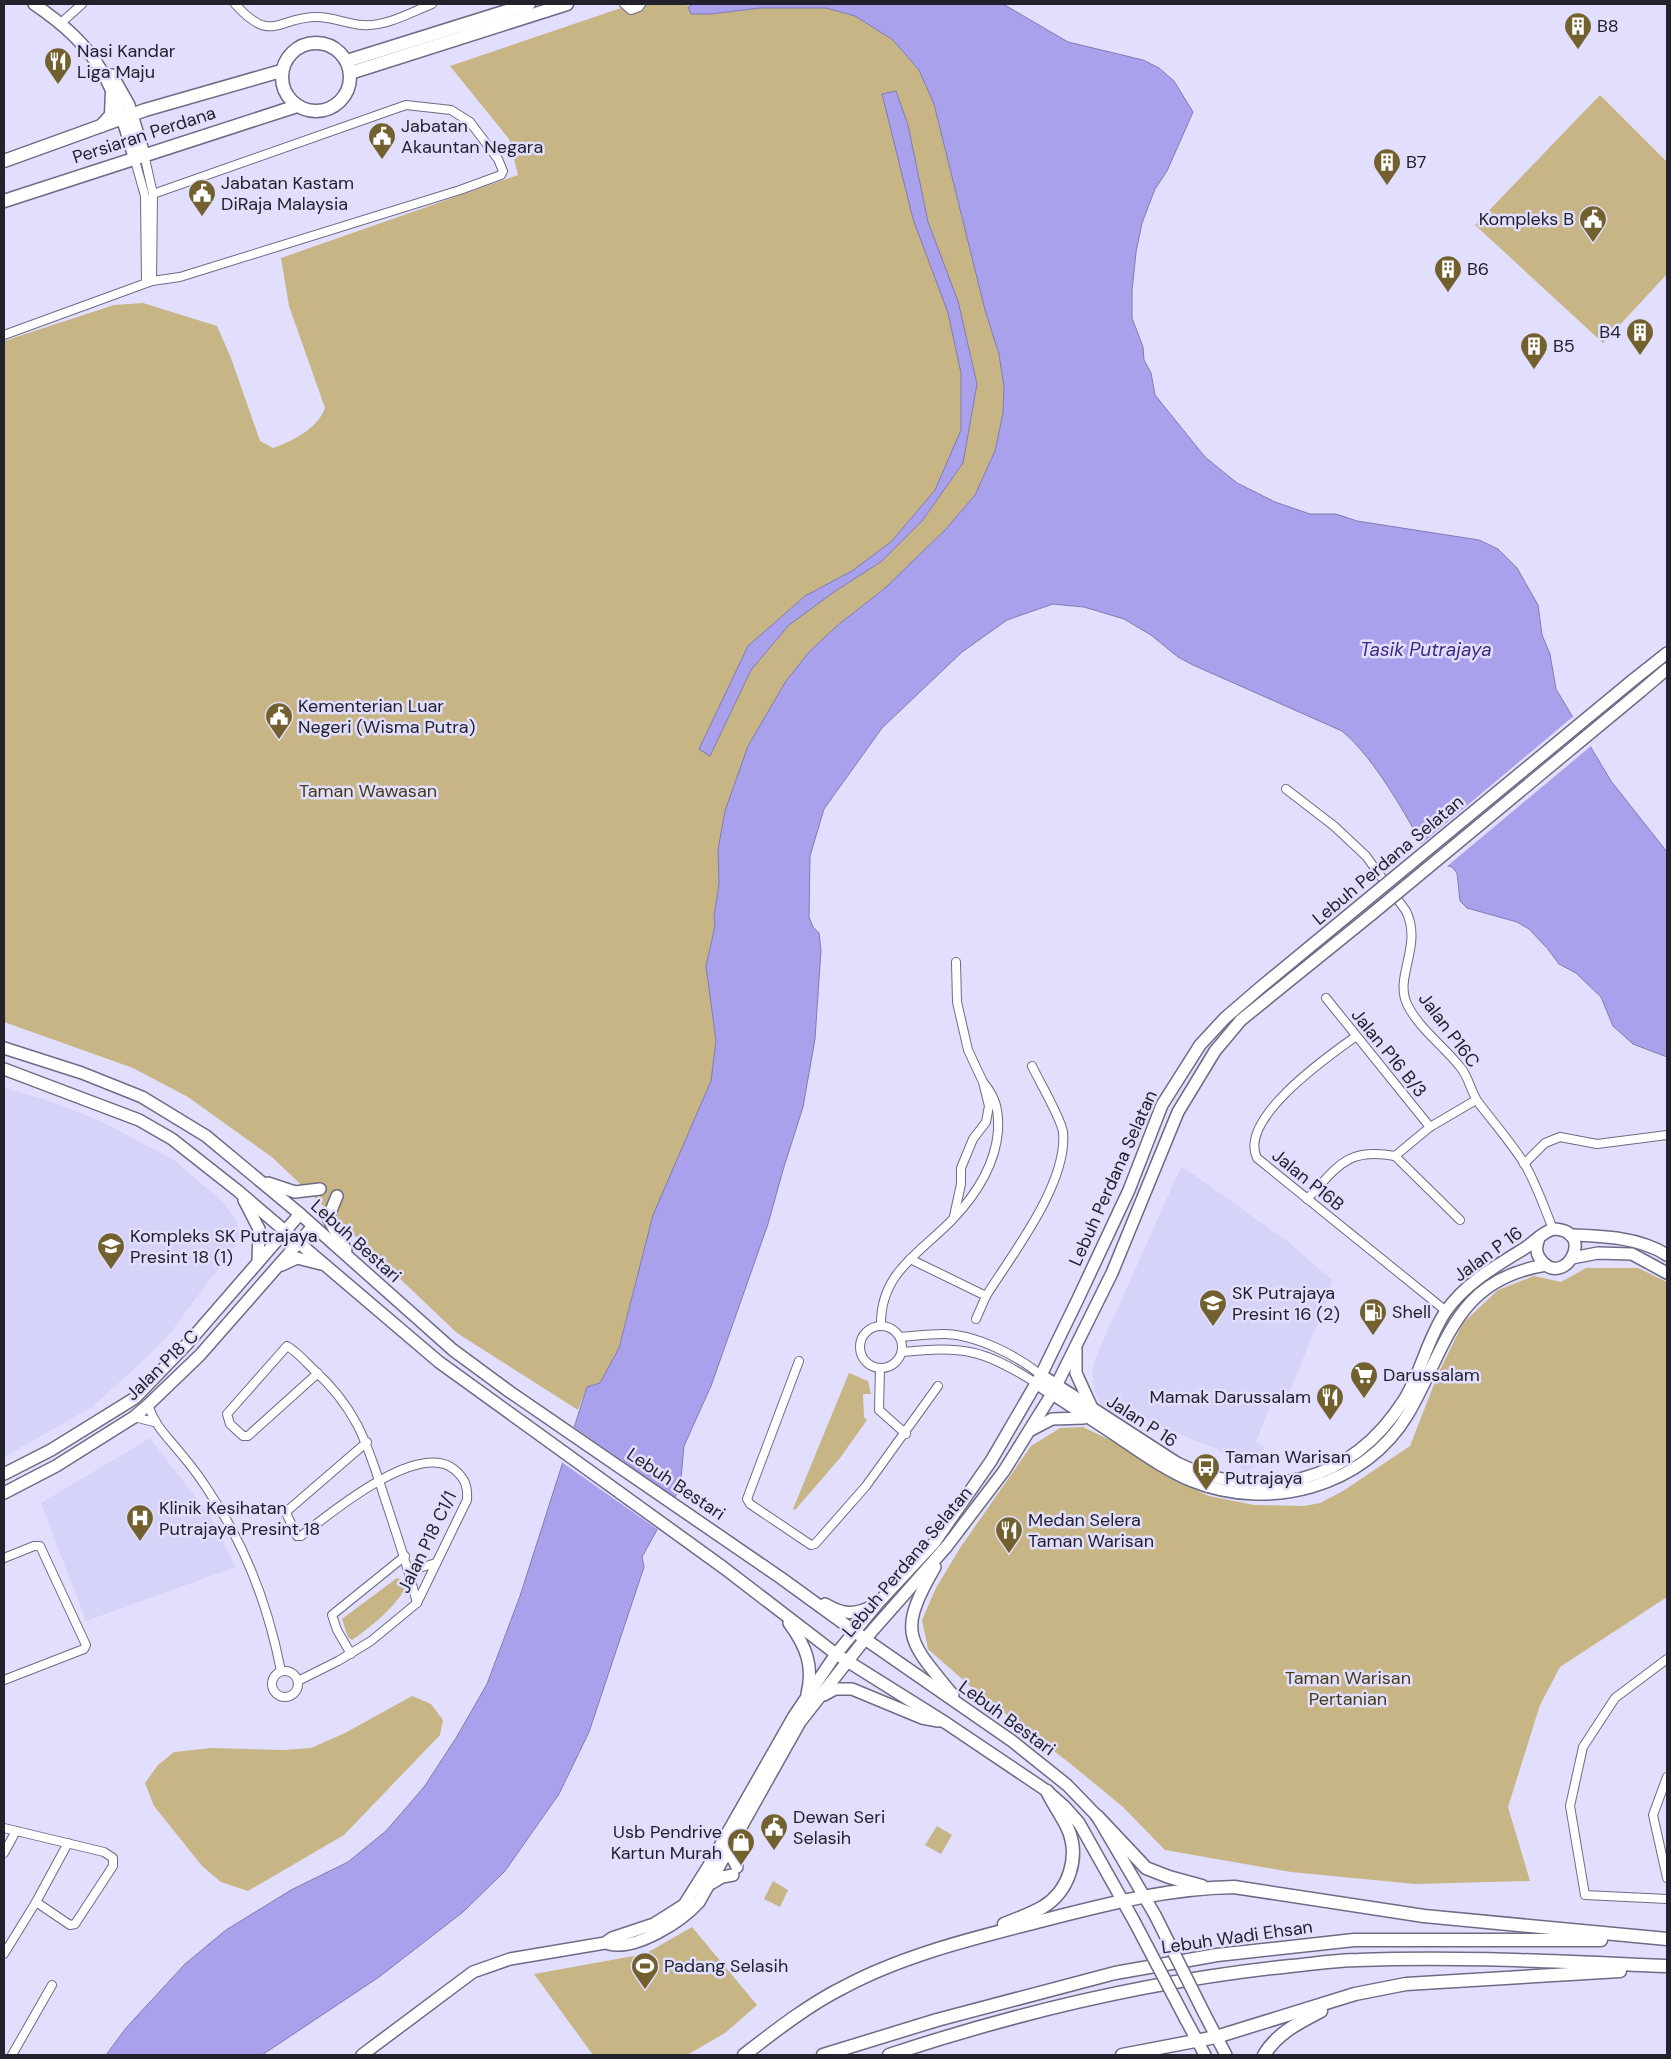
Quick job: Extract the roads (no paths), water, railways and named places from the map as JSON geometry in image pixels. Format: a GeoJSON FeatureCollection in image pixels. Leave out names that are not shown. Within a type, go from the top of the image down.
{"type":"FeatureCollection","features":[{"type":"Feature","properties":{"kind":"main road"},"geometry":{"type":"LineString","coordinates":[[34,4],[64,20],[99,62],[112,90],[128,117]]}},
{"type":"Feature","properties":{"kind":"main road"},"geometry":{"type":"LineString","coordinates":[[48,4],[101,55],[128,117],[139,155]]}},
{"type":"Feature","properties":{"kind":"main road"},"geometry":{"type":"LineString","coordinates":[[490,22],[529,4]]}},
{"type":"Feature","properties":{"kind":"main road"},"geometry":{"type":"LineString","coordinates":[[348,67],[490,22],[567,4]]}},
{"type":"Feature","properties":{"kind":"main road"},"geometry":{"type":"LineString","coordinates":[[311,42],[333,46],[348,67],[349,85],[345,96],[337,104],[317,111],[297,106],[284,91],[281,71],[291,52],[300,45],[311,42]]}},
{"type":"Feature","properties":{"kind":"main road","name":"Persiaran Perdana"},"geometry":{"type":"LineString","coordinates":[[4,161],[128,117],[281,71]]}},
{"type":"Feature","properties":{"kind":"main road"},"geometry":{"type":"LineString","coordinates":[[99,127],[111,115],[112,90]]}},
{"type":"Feature","properties":{"kind":"main road","name":"Persiaran Perdana"},"geometry":{"type":"LineString","coordinates":[[4,201],[139,155],[297,106]]}},
{"type":"Feature","properties":{"kind":"main road","name":"Lebuh Perdana Selatan"},"geometry":{"type":"LineString","coordinates":[[717,1862],[805,1700],[836,1654],[878,1603],[934,1543],[991,1461],[1039,1379],[1111,1228],[1162,1105],[1200,1045],[1232,1012],[1667,653]]}},
{"type":"Feature","properties":{"kind":"main road","name":"Lebuh Perdana Selatan"},"geometry":{"type":"LineString","coordinates":[[717,1862],[731,1845],[789,1741],[818,1698],[865,1639],[947,1546],[1004,1471],[1030,1430],[1076,1348],[1126,1242],[1178,1112],[1215,1051],[1241,1020],[1667,670]]}},
{"type":"Feature","properties":{"kind":"main road","name":"Lebuh Bestari"},"geometry":{"type":"LineString","coordinates":[[4,1048],[82,1073],[142,1097],[206,1136],[300,1214],[356,1266],[453,1350],[510,1392],[735,1546],[1012,1741],[1066,1785],[1097,1816],[1144,1895],[1226,2055]]}},
{"type":"Feature","properties":{"kind":"main road","name":"Lebuh Bestari"},"geometry":{"type":"LineString","coordinates":[[4,1069],[139,1120],[172,1139],[238,1191],[439,1362],[710,1557],[847,1662],[946,1723],[1046,1791],[1064,1806],[1079,1823],[1134,1921],[1205,2055]]}},
{"type":"Feature","properties":{"kind":"main road"},"geometry":{"type":"LineString","coordinates":[[260,1180],[295,1192],[320,1189]]}},
{"type":"Feature","properties":{"kind":"main road"},"geometry":{"type":"LineString","coordinates":[[238,1191],[259,1229],[258,1262]]}},
{"type":"Feature","properties":{"kind":"main road"},"geometry":{"type":"LineString","coordinates":[[337,1196],[328,1218],[356,1266]]}},
{"type":"Feature","properties":{"kind":"main road","name":"Jalan P18 C"},"geometry":{"type":"LineString","coordinates":[[4,1474],[51,1450],[135,1398],[188,1343],[300,1214]]}},
{"type":"Feature","properties":{"kind":"main road","name":"Jalan P18 C"},"geometry":{"type":"LineString","coordinates":[[4,1493],[56,1466],[134,1417],[148,1405],[200,1355],[313,1226]]}},
{"type":"Feature","properties":{"kind":"main road"},"geometry":{"type":"LineString","coordinates":[[1553,1229],[1565,1231],[1570,1235],[1575,1246],[1572,1258]]}},
{"type":"Feature","properties":{"kind":"main road","name":"Jalan P 16"},"geometry":{"type":"LineString","coordinates":[[1089,1413],[1177,1463],[1219,1480],[1249,1485],[1292,1481],[1318,1475],[1350,1457],[1382,1429],[1405,1398],[1432,1336],[1446,1311],[1474,1281],[1553,1229]]}},
{"type":"Feature","properties":{"kind":"main road"},"geometry":{"type":"LineString","coordinates":[[1570,1235],[1606,1236],[1632,1242],[1667,1255]]}},
{"type":"Feature","properties":{"kind":"main road","name":"Jalan P 16"},"geometry":{"type":"LineString","coordinates":[[1539,1238],[1536,1250],[1538,1256],[1546,1265]]}},
{"type":"Feature","properties":{"kind":"main road","name":"Jalan P 16"},"geometry":{"type":"LineString","coordinates":[[1039,1379],[1172,1471],[1193,1482],[1247,1494],[1280,1493],[1326,1484],[1365,1461],[1386,1444],[1407,1416],[1461,1313],[1480,1292],[1507,1275],[1526,1268],[1546,1265],[1558,1268],[1568,1263],[1572,1258],[1598,1253],[1632,1254],[1667,1273]]}},
{"type":"Feature","properties":{"kind":"main road"},"geometry":{"type":"LineString","coordinates":[[276,1269],[297,1258],[316,1262],[329,1268]]}},
{"type":"Feature","properties":{"kind":"main road"},"geometry":{"type":"LineString","coordinates":[[1030,1430],[1052,1419],[1089,1413],[1076,1372],[1076,1348]]}},
{"type":"Feature","properties":{"kind":"main road"},"geometry":{"type":"LineString","coordinates":[[947,1546],[916,1600],[912,1616],[912,1635],[918,1650],[963,1707]]}},
{"type":"Feature","properties":{"kind":"main road"},"geometry":{"type":"LineString","coordinates":[[781,1578],[836,1611],[853,1614],[878,1603]]}},
{"type":"Feature","properties":{"kind":"main road"},"geometry":{"type":"LineString","coordinates":[[778,1608],[799,1636],[806,1650],[810,1666],[810,1681],[805,1700]]}},
{"type":"Feature","properties":{"kind":"main road"},"geometry":{"type":"LineString","coordinates":[[818,1698],[835,1689],[852,1689],[922,1718],[946,1723]]}},
{"type":"Feature","properties":{"kind":"main road"},"geometry":{"type":"LineString","coordinates":[[972,1938],[1042,1908],[1063,1888],[1071,1872],[1071,1840],[1067,1828],[1046,1791]]}},
{"type":"Feature","properties":{"kind":"main road"},"geometry":{"type":"LineString","coordinates":[[1097,1816],[1146,1868],[1169,1877],[1209,1887]]}},
{"type":"Feature","properties":{"kind":"main road"},"geometry":{"type":"LineString","coordinates":[[711,1883],[735,1871],[731,1845]]}},
{"type":"Feature","properties":{"kind":"main road"},"geometry":{"type":"LineString","coordinates":[[362,2055],[473,1972],[510,1959],[605,1943],[614,1945],[636,1941],[671,1925],[696,1906],[711,1883],[717,1862]]}},
{"type":"Feature","properties":{"kind":"main road"},"geometry":{"type":"LineString","coordinates":[[605,1943],[612,1938],[654,1924],[675,1912],[717,1862]]}},
{"type":"Feature","properties":{"kind":"main road"},"geometry":{"type":"LineString","coordinates":[[744,2055],[843,1987],[886,1967],[972,1938],[1144,1895],[1209,1887],[1234,1887],[1265,1890],[1340,1904],[1424,1916],[1667,1940]]}},
{"type":"Feature","properties":{"kind":"main road","name":"Lebuh Wadi Ehsan"},"geometry":{"type":"LineString","coordinates":[[823,2055],[937,2020],[1115,1973],[1217,1955],[1354,1940],[1667,1940]]}},
{"type":"Feature","properties":{"kind":"main road","name":"Lebuh Wadi Ehsan"},"geometry":{"type":"LineString","coordinates":[[889,2055],[960,2032],[1121,1992],[1230,1972],[1357,1960],[1527,1960],[1667,1967]]}},
{"type":"Feature","properties":{"kind":"main road"},"geometry":{"type":"LineString","coordinates":[[1122,2055],[1216,2037],[1355,1994],[1406,1984],[1667,1967]]}},
{"type":"Feature","properties":{"kind":"main road"},"geometry":{"type":"LineString","coordinates":[[1264,2055],[1269,2047],[1293,2025],[1355,1994]]}},
{"type":"Feature","properties":{"kind":"street"},"geometry":{"type":"LineString","coordinates":[[64,20],[82,4]]}},
{"type":"Feature","properties":{"kind":"street"},"geometry":{"type":"LineString","coordinates":[[235,4],[251,19],[268,28],[274,28],[316,17],[364,26],[379,24],[432,4]]}},
{"type":"Feature","properties":{"kind":"street"},"geometry":{"type":"LineString","coordinates":[[624,4],[632,10],[641,4]]}},
{"type":"Feature","properties":{"kind":"street"},"geometry":{"type":"LineString","coordinates":[[4,335],[149,282],[180,277],[248,257],[460,190],[501,175],[503,171],[498,159],[470,122],[451,110],[406,105],[153,194]]}},
{"type":"Feature","properties":{"kind":"street"},"geometry":{"type":"LineString","coordinates":[[139,155],[153,194],[149,282]]}},
{"type":"Feature","properties":{"kind":"street"},"geometry":{"type":"LineString","coordinates":[[139,155],[145,196],[149,282]]}},
{"type":"Feature","properties":{"kind":"street","name":"Jalan P16C"},"geometry":{"type":"LineString","coordinates":[[1286,789],[1334,826],[1366,856],[1406,911],[1410,920],[1413,937],[1404,985],[1406,1000],[1426,1031],[1446,1049],[1463,1070],[1476,1100],[1524,1164],[1553,1229]]}},
{"type":"Feature","properties":{"kind":"street"},"geometry":{"type":"LineString","coordinates":[[881,1326],[880,1307],[900,1268],[953,1220],[990,1170],[997,1144],[997,1104],[983,1082],[968,1050],[957,1002],[956,962]]}},
{"type":"Feature","properties":{"kind":"street","name":"Jalan P16 B/3"},"geometry":{"type":"LineString","coordinates":[[1326,998],[1355,1037],[1430,1127]]}},
{"type":"Feature","properties":{"kind":"street","name":"Jalan P16B"},"geometry":{"type":"LineString","coordinates":[[1355,1037],[1314,1066],[1266,1116],[1254,1138],[1253,1148],[1256,1158],[1446,1311]]}},
{"type":"Feature","properties":{"kind":"street"},"geometry":{"type":"LineString","coordinates":[[976,1319],[986,1296],[1047,1197],[1060,1165],[1063,1130],[1032,1066]]}},
{"type":"Feature","properties":{"kind":"street"},"geometry":{"type":"LineString","coordinates":[[953,1220],[961,1184],[961,1168],[973,1139],[986,1122],[989,1106],[983,1082]]}},
{"type":"Feature","properties":{"kind":"street"},"geometry":{"type":"LineString","coordinates":[[1395,1156],[1430,1127],[1476,1100]]}},
{"type":"Feature","properties":{"kind":"street"},"geometry":{"type":"LineString","coordinates":[[986,1122],[992,1121],[998,1126]]}},
{"type":"Feature","properties":{"kind":"street"},"geometry":{"type":"LineString","coordinates":[[1524,1164],[1545,1143],[1560,1137],[1597,1144],[1667,1135]]}},
{"type":"Feature","properties":{"kind":"street"},"geometry":{"type":"LineString","coordinates":[[1307,1199],[1343,1162],[1354,1156],[1375,1153],[1395,1156],[1460,1220]]}},
{"type":"Feature","properties":{"kind":"street"},"geometry":{"type":"LineString","coordinates":[[961,1184],[967,1191],[975,1191]]}},
{"type":"Feature","properties":{"kind":"street"},"geometry":{"type":"LineString","coordinates":[[910,1259],[986,1296]]}},
{"type":"Feature","properties":{"kind":"street"},"geometry":{"type":"LineString","coordinates":[[881,1326],[892,1328],[900,1337],[902,1352],[894,1364],[880,1368],[867,1362],[860,1350],[860,1343],[868,1330],[881,1326]]}},
{"type":"Feature","properties":{"kind":"street","name":"Jalan P 16"},"geometry":{"type":"LineString","coordinates":[[900,1337],[944,1334],[986,1343],[1028,1365],[1039,1379]]}},
{"type":"Feature","properties":{"kind":"street"},"geometry":{"type":"LineString","coordinates":[[318,1373],[248,1436],[243,1436],[230,1424],[227,1414],[287,1346],[318,1373],[351,1411],[367,1442],[405,1556],[417,1603]]}},
{"type":"Feature","properties":{"kind":"street","name":"Jalan P 16"},"geometry":{"type":"LineString","coordinates":[[902,1352],[943,1348],[978,1352],[1039,1379]]}},
{"type":"Feature","properties":{"kind":"street"},"geometry":{"type":"LineString","coordinates":[[800,1361],[747,1499],[750,1504],[811,1545],[815,1544],[866,1486],[906,1434],[938,1386]]}},
{"type":"Feature","properties":{"kind":"street"},"geometry":{"type":"LineString","coordinates":[[880,1368],[879,1410],[906,1434]]}},
{"type":"Feature","properties":{"kind":"street"},"geometry":{"type":"LineString","coordinates":[[148,1405],[154,1422],[182,1455],[214,1499],[246,1559],[267,1610],[281,1671]]}},
{"type":"Feature","properties":{"kind":"street"},"geometry":{"type":"LineString","coordinates":[[134,1417],[154,1422]]}},
{"type":"Feature","properties":{"kind":"street","name":"Jalan P18 C1/1"},"geometry":{"type":"LineString","coordinates":[[298,1681],[372,1641],[417,1603],[467,1500],[468,1488],[465,1481],[452,1468],[445,1464],[432,1463],[412,1466],[379,1481],[301,1536],[297,1536],[286,1515],[287,1510],[367,1442]]}},
{"type":"Feature","properties":{"kind":"street"},"geometry":{"type":"LineString","coordinates":[[4,1556],[34,1546],[40,1546],[43,1549],[86,1646],[84,1650],[4,1680]]}},
{"type":"Feature","properties":{"kind":"street"},"geometry":{"type":"LineString","coordinates":[[351,1654],[337,1630],[332,1615],[405,1556]]}},
{"type":"Feature","properties":{"kind":"street"},"geometry":{"type":"LineString","coordinates":[[409,1571],[436,1564]]}},
{"type":"Feature","properties":{"kind":"street"},"geometry":{"type":"LineString","coordinates":[[1667,1658],[1615,1698],[1583,1747],[1570,1806],[1585,1895],[1667,1899]]}},
{"type":"Feature","properties":{"kind":"street"},"geometry":{"type":"LineString","coordinates":[[281,1671],[294,1673],[298,1681],[298,1688],[293,1694],[286,1697],[278,1694],[273,1688],[273,1680],[281,1671]]}},
{"type":"Feature","properties":{"kind":"street"},"geometry":{"type":"LineString","coordinates":[[1667,1777],[1653,1816],[1667,1878]]}},
{"type":"Feature","properties":{"kind":"street"},"geometry":{"type":"LineString","coordinates":[[4,1828],[110,1854],[113,1858],[113,1866],[75,1924],[70,1925],[36,1902]]}},
{"type":"Feature","properties":{"kind":"street"},"geometry":{"type":"LineString","coordinates":[[4,1853],[16,1831]]}},
{"type":"Feature","properties":{"kind":"street"},"geometry":{"type":"LineString","coordinates":[[4,1954],[6,1943],[36,1902],[68,1843]]}},
{"type":"Feature","properties":{"kind":"street"},"geometry":{"type":"LineString","coordinates":[[12,2055],[52,1985]]}},
{"type":"Feature","properties":{"kind":"water","name":"Tasik Putrajaya"},"geometry":{"type":"Polygon","coordinates":[[[693,4],[1003,4],[1068,42],[1143,60],[1159,68],[1174,81],[1193,112],[1167,171],[1155,189],[1142,223],[1136,252],[1132,291],[1132,318],[1143,347],[1144,360],[1151,373],[1155,395],[1205,457],[1237,483],[1275,502],[1310,514],[1336,514],[1357,521],[1479,540],[1498,549],[1517,568],[1538,605],[1542,635],[1550,654],[1556,689],[1611,781],[1667,852],[1667,1057],[1633,1044],[1613,1026],[1601,997],[1576,973],[1559,964],[1529,929],[1517,922],[1467,908],[1460,901],[1457,873],[1452,867],[1431,861],[1403,810],[1380,774],[1355,743],[1342,731],[1193,665],[1178,657],[1151,635],[1124,619],[1084,607],[1053,604],[1007,620],[962,652],[882,728],[824,809],[810,856],[809,917],[813,927],[819,933],[821,950],[815,1039],[803,1107],[768,1224],[711,1386],[684,1446],[680,1488],[642,1557],[644,1567],[589,1732],[559,1794],[505,1871],[463,1912],[379,1977],[262,2055],[106,2055],[126,2028],[185,1964],[226,1930],[291,1890],[348,1862],[386,1831],[424,1787],[456,1738],[487,1684],[520,1596],[587,1387],[600,1383],[619,1348],[653,1215],[711,1081],[716,1041],[706,966],[715,926],[714,916],[719,884],[718,850],[725,811],[748,746],[786,681],[810,651],[838,625],[884,589],[946,529],[975,495],[995,451],[1003,413],[1004,387],[999,354],[985,310],[934,104],[919,70],[893,40],[855,16],[826,8],[760,8],[711,14],[691,14],[688,7],[693,4]]]}},
{"type":"Feature","properties":{"kind":"water"},"geometry":{"type":"Polygon","coordinates":[[[896,91],[908,125],[928,222],[958,301],[977,384],[963,463],[922,521],[882,561],[834,592],[789,625],[751,670],[710,756],[699,749],[748,646],[805,596],[852,571],[892,541],[935,490],[961,430],[961,373],[948,313],[913,219],[882,94],[896,91]]]}},
{"type":"Feature","properties":{"kind":"place","name":"B8"},"geometry":{"type":"Point","coordinates":[1578,50]}},
{"type":"Feature","properties":{"kind":"place","name":"Nasi Kandar Liga Maju"},"geometry":{"type":"Point","coordinates":[58,85]}},
{"type":"Feature","properties":{"kind":"place","name":"Jabatan Akauntan Negara"},"geometry":{"type":"Point","coordinates":[382,160]}},
{"type":"Feature","properties":{"kind":"place","name":"B7"},"geometry":{"type":"Point","coordinates":[1387,186]}},
{"type":"Feature","properties":{"kind":"place","name":"Jabatan Kastam DiRaja Malaysia"},"geometry":{"type":"Point","coordinates":[202,217]}},
{"type":"Feature","properties":{"kind":"place","name":"Kompleks B"},"geometry":{"type":"Point","coordinates":[1593,243]}},
{"type":"Feature","properties":{"kind":"place","name":"B6"},"geometry":{"type":"Point","coordinates":[1448,293]}},
{"type":"Feature","properties":{"kind":"place","name":"B4"},"geometry":{"type":"Point","coordinates":[1640,356]}},
{"type":"Feature","properties":{"kind":"place","name":"B5"},"geometry":{"type":"Point","coordinates":[1534,370]}},
{"type":"Feature","properties":{"kind":"place","name":"Kementerian Luar Negeri (Wisma Putra)"},"geometry":{"type":"Point","coordinates":[279,740]}},
{"type":"Feature","properties":{"kind":"place","name":"Kompleks SK Putrajaya Presint 18 (1)"},"geometry":{"type":"Point","coordinates":[111,1270]}},
{"type":"Feature","properties":{"kind":"place","name":"SK Putrajaya Presint 16 (2)"},"geometry":{"type":"Point","coordinates":[1213,1327]}},
{"type":"Feature","properties":{"kind":"place","name":"Shell"},"geometry":{"type":"Point","coordinates":[1373,1336]}},
{"type":"Feature","properties":{"kind":"place","name":"Darussalam"},"geometry":{"type":"Point","coordinates":[1364,1399]}},
{"type":"Feature","properties":{"kind":"place","name":"Mamak Darussalam"},"geometry":{"type":"Point","coordinates":[1330,1421]}},
{"type":"Feature","properties":{"kind":"place","name":"Taman Warisan Putrajaya"},"geometry":{"type":"Point","coordinates":[1206,1491]}},
{"type":"Feature","properties":{"kind":"place","name":"Klinik Kesihatan Putrajaya Presint 18"},"geometry":{"type":"Point","coordinates":[140,1542]}},
{"type":"Feature","properties":{"kind":"place","name":"Medan Selera Taman Warisan"},"geometry":{"type":"Point","coordinates":[1009,1554]}},
{"type":"Feature","properties":{"kind":"place","name":"Dewan Seri Selasih"},"geometry":{"type":"Point","coordinates":[774,1851]}},
{"type":"Feature","properties":{"kind":"place","name":"Usb Pendrive Kartun Murah"},"geometry":{"type":"Point","coordinates":[741,1866]}},
{"type":"Feature","properties":{"kind":"place","name":"Padang Selasih"},"geometry":{"type":"Point","coordinates":[645,1990]}},
{"type":"Feature","properties":{"kind":"park label","name":"Taman Wawasan"},"geometry":{"type":"Point","coordinates":[368,791]}},
{"type":"Feature","properties":{"kind":"park label","name":"Taman Warisan Pertanian"},"geometry":{"type":"Point","coordinates":[1348,1688]}}]}
